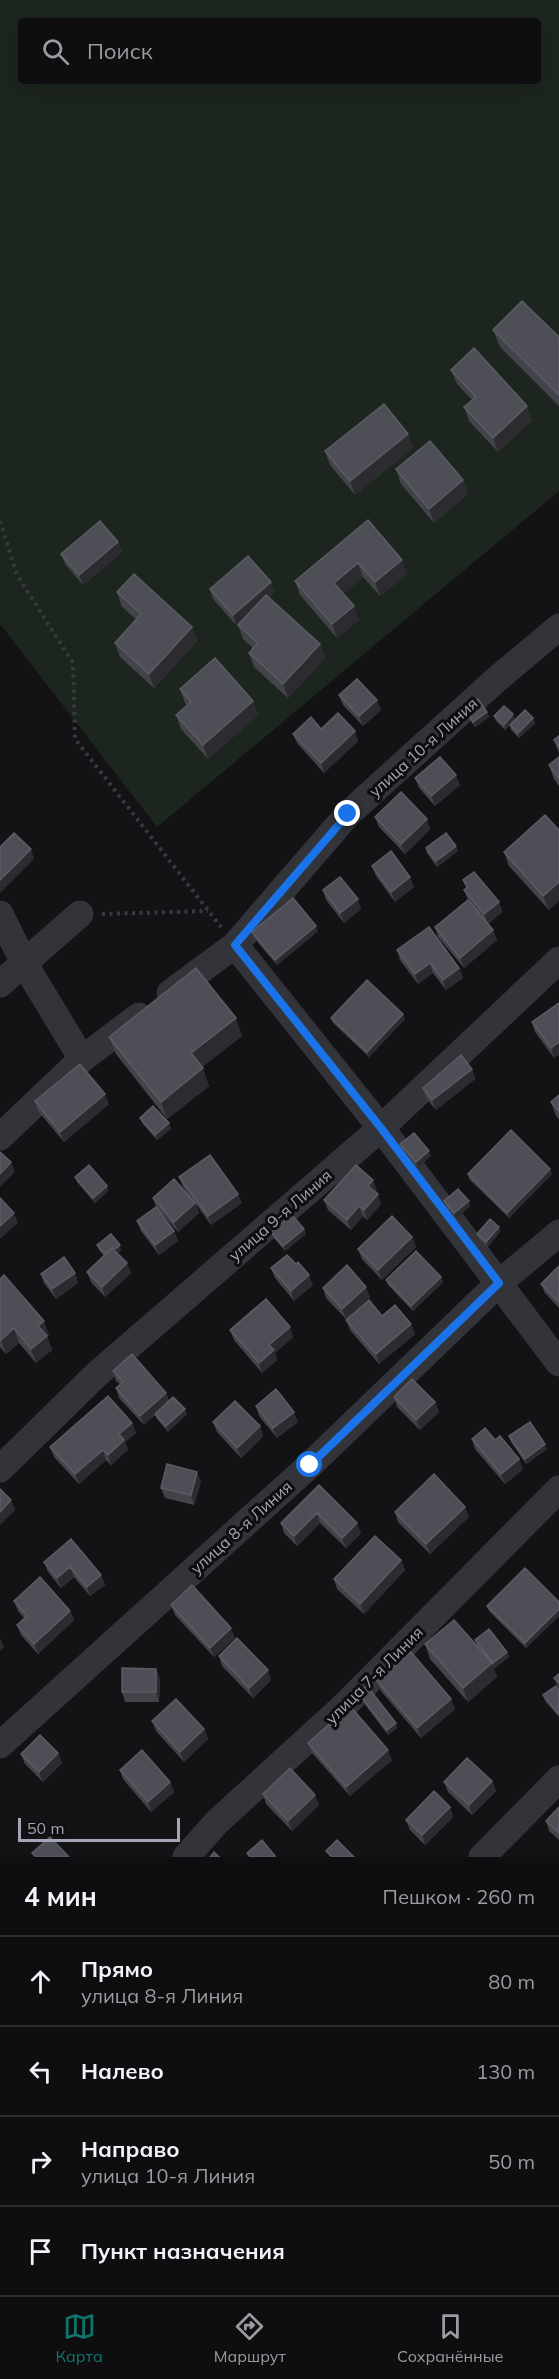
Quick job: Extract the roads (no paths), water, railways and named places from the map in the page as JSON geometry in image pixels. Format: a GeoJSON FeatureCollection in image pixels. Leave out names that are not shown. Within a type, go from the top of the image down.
{"type":"FeatureCollection","features":[{"type":"Feature","properties":{"kind":"street","name":"улица 10-я Линия"},"geometry":{"type":"LineString","coordinates":[[0,1137],[82,1059],[235,945],[348,814],[497,679],[559,627]]}},
{"type":"Feature","properties":{"kind":"street"},"geometry":{"type":"LineString","coordinates":[[0,914],[24,963],[82,1059]]}},
{"type":"Feature","properties":{"kind":"street"},"geometry":{"type":"LineString","coordinates":[[0,984],[80,914]]}},
{"type":"Feature","properties":{"kind":"street"},"geometry":{"type":"LineString","coordinates":[[235,945],[381,1128],[559,1364]]}},
{"type":"Feature","properties":{"kind":"street","name":"улица 9-я Линия"},"geometry":{"type":"LineString","coordinates":[[0,1469],[97,1374],[381,1128],[559,960]]}},
{"type":"Feature","properties":{"kind":"street","name":"улица 8-я Линия"},"geometry":{"type":"LineString","coordinates":[[0,1745],[310,1465],[499,1283],[559,1233]]}},
{"type":"Feature","properties":{"kind":"street","name":"улица 7-я Линия"},"geometry":{"type":"LineString","coordinates":[[186,1857],[217,1822],[344,1706],[559,1489]]}},
{"type":"Feature","properties":{"kind":"street"},"geometry":{"type":"LineString","coordinates":[[482,1857],[559,1779]]}}]}
